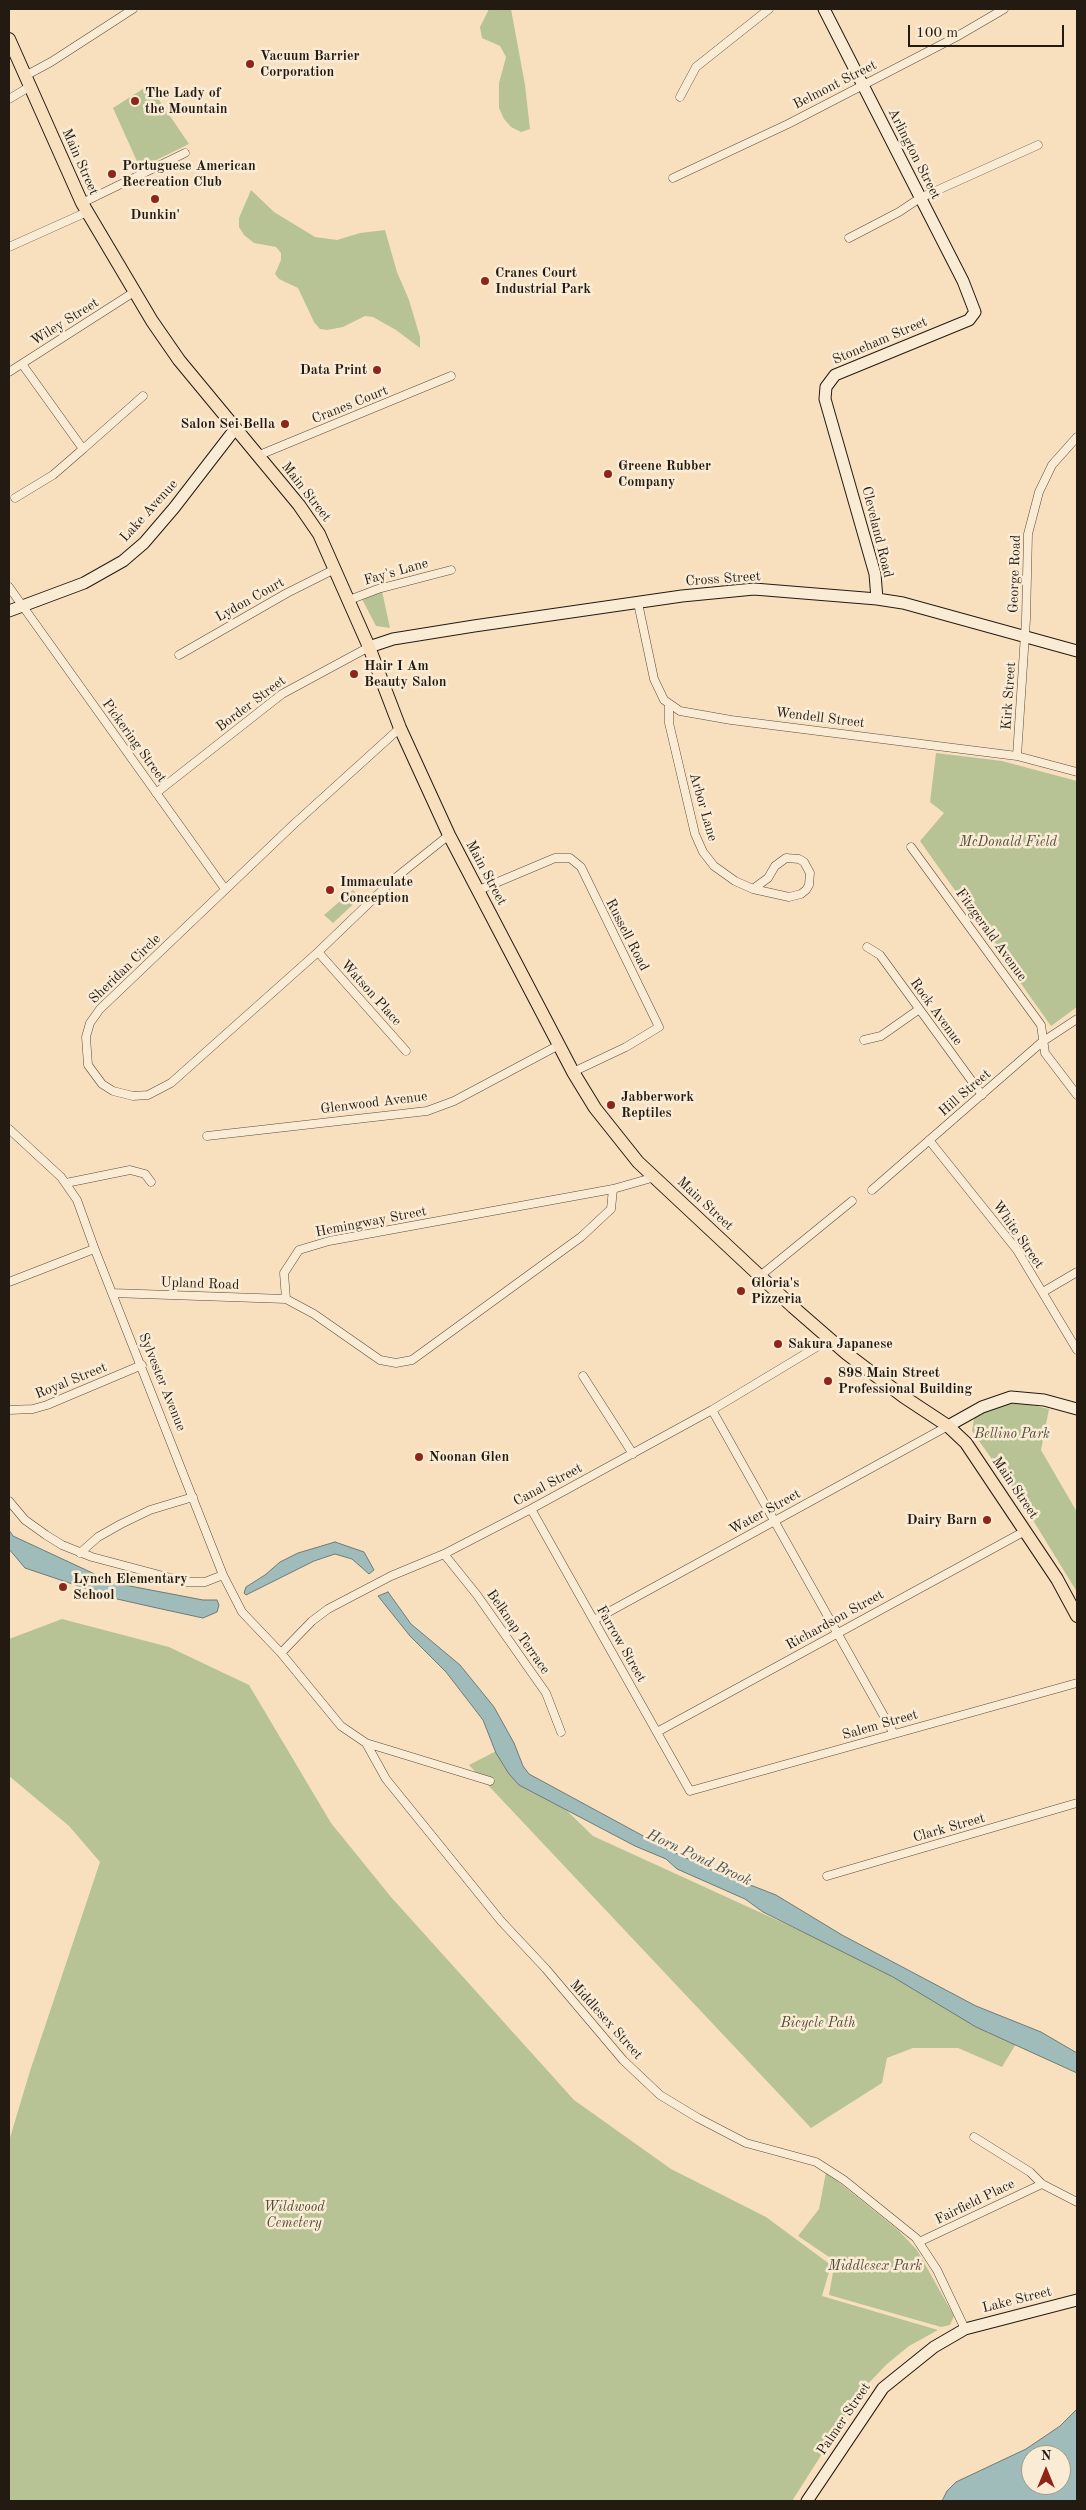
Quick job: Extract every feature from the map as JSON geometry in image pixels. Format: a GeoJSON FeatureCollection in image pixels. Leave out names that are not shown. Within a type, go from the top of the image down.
{"type":"FeatureCollection","features":[{"type":"Feature","properties":{"kind":"main road","name":"Main Street"},"geometry":{"type":"LineString","coordinates":[[9,39],[84,208],[134,292],[174,353],[312,523],[349,600],[400,728],[449,835],[573,1072],[595,1108],[616,1136],[654,1177],[830,1340],[904,1398],[948,1426],[966,1443],[1026,1531],[1077,1616]]}},
{"type":"Feature","properties":{"kind":"street"},"geometry":{"type":"LineString","coordinates":[[9,99],[27,81],[51,62],[133,9]]}},
{"type":"Feature","properties":{"kind":"street"},"geometry":{"type":"LineString","coordinates":[[680,97],[696,67],[769,9]]}},
{"type":"Feature","properties":{"kind":"street","name":"Arlington Street"},"geometry":{"type":"LineString","coordinates":[[824,9],[964,285],[974,315]]}},
{"type":"Feature","properties":{"kind":"street","name":"Belmont Street"},"geometry":{"type":"LineString","coordinates":[[673,178],[862,86],[1004,9]]}},
{"type":"Feature","properties":{"kind":"street"},"geometry":{"type":"LineString","coordinates":[[849,238],[899,212],[920,198],[1038,145]]}},
{"type":"Feature","properties":{"kind":"street"},"geometry":{"type":"LineString","coordinates":[[9,247],[185,153]]}},
{"type":"Feature","properties":{"kind":"street","name":"Wiley Street"},"geometry":{"type":"LineString","coordinates":[[9,372],[134,292]]}},
{"type":"Feature","properties":{"kind":"street","name":"Stoneham Street"},"geometry":{"type":"LineString","coordinates":[[846,472],[825,398],[829,381],[837,374],[969,320],[974,315]]}},
{"type":"Feature","properties":{"kind":"street"},"geometry":{"type":"LineString","coordinates":[[22,364],[83,449]]}},
{"type":"Feature","properties":{"kind":"street","name":"Cranes Court"},"geometry":{"type":"LineString","coordinates":[[258,456],[451,376]]}},
{"type":"Feature","properties":{"kind":"street"},"geometry":{"type":"LineString","coordinates":[[15,498],[54,475],[143,396]]}},
{"type":"Feature","properties":{"kind":"street","name":"Lake Avenue"},"geometry":{"type":"LineString","coordinates":[[9,611],[92,580],[130,555],[174,508],[235,429]]}},
{"type":"Feature","properties":{"kind":"street","name":"George Road"},"geometry":{"type":"LineString","coordinates":[[1025,636],[1028,534],[1039,492],[1052,465],[1077,437]]}},
{"type":"Feature","properties":{"kind":"street","name":"Cleveland Road"},"geometry":{"type":"LineString","coordinates":[[846,472],[875,574],[876,599]]}},
{"type":"Feature","properties":{"kind":"street","name":"Lydon Court"},"geometry":{"type":"LineString","coordinates":[[179,655],[287,593],[335,569]]}},
{"type":"Feature","properties":{"kind":"street","name":"Fay's Lane"},"geometry":{"type":"LineString","coordinates":[[349,600],[378,589],[451,570]]}},
{"type":"Feature","properties":{"kind":"street","name":"Pickering Street"},"geometry":{"type":"LineString","coordinates":[[9,587],[225,889]]}},
{"type":"Feature","properties":{"kind":"street","name":"Cross Street"},"geometry":{"type":"LineString","coordinates":[[369,647],[385,641],[433,632],[747,589],[876,599],[912,606],[1077,651]]}},
{"type":"Feature","properties":{"kind":"street"},"geometry":{"type":"LineString","coordinates":[[638,603],[654,679],[669,706]]}},
{"type":"Feature","properties":{"kind":"street","name":"Kirk Street"},"geometry":{"type":"LineString","coordinates":[[1018,756],[1025,636]]}},
{"type":"Feature","properties":{"kind":"street","name":"Border Street"},"geometry":{"type":"LineString","coordinates":[[156,793],[282,694],[369,647]]}},
{"type":"Feature","properties":{"kind":"street","name":"Wendell Street"},"geometry":{"type":"LineString","coordinates":[[669,706],[689,714],[1018,756],[1077,772]]}},
{"type":"Feature","properties":{"kind":"street","name":"Arbor Lane"},"geometry":{"type":"LineString","coordinates":[[669,706],[669,723],[694,834],[703,852],[714,866],[753,889],[770,894],[796,896],[801,894],[809,885],[810,873],[804,862],[799,859],[786,858],[775,866],[768,878],[753,889]]}},
{"type":"Feature","properties":{"kind":"street","name":"Sheridan Circle"},"geometry":{"type":"LineString","coordinates":[[400,728],[114,994],[90,1023],[86,1037],[88,1066],[102,1084],[113,1091],[133,1096],[148,1094],[171,1083],[318,952],[394,879],[449,835]]}},
{"type":"Feature","properties":{"kind":"street","name":"Fitzgerald Avenue"},"geometry":{"type":"LineString","coordinates":[[911,847],[1040,1025],[1045,1053],[1077,1095]]}},
{"type":"Feature","properties":{"kind":"street","name":"Russell Road"},"geometry":{"type":"LineString","coordinates":[[479,890],[555,858],[570,858],[580,867],[659,1027],[626,1046],[573,1072]]}},
{"type":"Feature","properties":{"kind":"street","name":"Rock Avenue"},"geometry":{"type":"LineString","coordinates":[[867,948],[880,955],[918,1010],[982,1095]]}},
{"type":"Feature","properties":{"kind":"street","name":"Watson Place"},"geometry":{"type":"LineString","coordinates":[[318,952],[406,1051]]}},
{"type":"Feature","properties":{"kind":"street"},"geometry":{"type":"LineString","coordinates":[[864,1040],[881,1036],[918,1010]]}},
{"type":"Feature","properties":{"kind":"street","name":"Hill Street"},"geometry":{"type":"LineString","coordinates":[[872,1190],[1042,1042],[1077,1020]]}},
{"type":"Feature","properties":{"kind":"street","name":"Glenwood Avenue"},"geometry":{"type":"LineString","coordinates":[[207,1136],[427,1111],[454,1101],[559,1045]]}},
{"type":"Feature","properties":{"kind":"street","name":"Sylvester Avenue"},"geometry":{"type":"LineString","coordinates":[[9,1129],[66,1183],[77,1200],[94,1249],[142,1365],[223,1576],[242,1612],[281,1653]]}},
{"type":"Feature","properties":{"kind":"street","name":"White Street"},"geometry":{"type":"LineString","coordinates":[[930,1140],[1017,1250],[1077,1350]]}},
{"type":"Feature","properties":{"kind":"street"},"geometry":{"type":"LineString","coordinates":[[66,1183],[130,1170],[145,1174],[151,1182]]}},
{"type":"Feature","properties":{"kind":"street","name":"Hemingway Street"},"geometry":{"type":"LineString","coordinates":[[286,1299],[284,1273],[299,1250],[329,1241],[613,1189],[654,1177]]}},
{"type":"Feature","properties":{"kind":"street"},"geometry":{"type":"LineString","coordinates":[[286,1299],[314,1314],[380,1360],[396,1362],[412,1360],[581,1237],[611,1208],[613,1189]]}},
{"type":"Feature","properties":{"kind":"street"},"geometry":{"type":"LineString","coordinates":[[760,1276],[852,1201]]}},
{"type":"Feature","properties":{"kind":"street"},"geometry":{"type":"LineString","coordinates":[[9,1282],[94,1249]]}},
{"type":"Feature","properties":{"kind":"street"},"geometry":{"type":"LineString","coordinates":[[1043,1292],[1077,1272]]}},
{"type":"Feature","properties":{"kind":"street","name":"Upland Road"},"geometry":{"type":"LineString","coordinates":[[112,1293],[286,1299]]}},
{"type":"Feature","properties":{"kind":"street","name":"Canal Street"},"geometry":{"type":"LineString","coordinates":[[281,1653],[312,1620],[328,1609],[392,1576],[444,1554],[531,1510],[712,1410],[830,1340]]}},
{"type":"Feature","properties":{"kind":"street","name":"Royal Street"},"geometry":{"type":"LineString","coordinates":[[9,1410],[33,1410],[142,1365]]}},
{"type":"Feature","properties":{"kind":"street"},"geometry":{"type":"LineString","coordinates":[[583,1376],[632,1454]]}},
{"type":"Feature","properties":{"kind":"street"},"geometry":{"type":"LineString","coordinates":[[948,1426],[982,1406],[1011,1397],[1044,1400],[1077,1409]]}},
{"type":"Feature","properties":{"kind":"street"},"geometry":{"type":"LineString","coordinates":[[712,1410],[773,1522],[894,1734]]}},
{"type":"Feature","properties":{"kind":"street","name":"Water Street"},"geometry":{"type":"LineString","coordinates":[[594,1620],[948,1426]]}},
{"type":"Feature","properties":{"kind":"street"},"geometry":{"type":"LineString","coordinates":[[80,1553],[98,1537],[128,1520],[150,1510],[193,1497]]}},
{"type":"Feature","properties":{"kind":"street"},"geometry":{"type":"LineString","coordinates":[[9,1501],[25,1520],[46,1535],[80,1553],[186,1582],[205,1582],[223,1576]]}},
{"type":"Feature","properties":{"kind":"street","name":"Farrow Street"},"geometry":{"type":"LineString","coordinates":[[531,1510],[690,1790]]}},
{"type":"Feature","properties":{"kind":"street","name":"Richardson Street"},"geometry":{"type":"LineString","coordinates":[[657,1732],[1026,1531]]}},
{"type":"Feature","properties":{"kind":"street","name":"Belknap Terrace"},"geometry":{"type":"LineString","coordinates":[[444,1554],[477,1595],[546,1693],[561,1732]]}},
{"type":"Feature","properties":{"kind":"street","name":"Middlesex Street"},"geometry":{"type":"LineString","coordinates":[[281,1653],[341,1726],[366,1743],[386,1778],[501,1921],[546,1969],[623,2060],[660,2094],[698,2118],[746,2142],[816,2162],[844,2180],[919,2242],[937,2270],[965,2329]]}},
{"type":"Feature","properties":{"kind":"street","name":"Salem Street"},"geometry":{"type":"LineString","coordinates":[[690,1790],[1077,1683]]}},
{"type":"Feature","properties":{"kind":"street"},"geometry":{"type":"LineString","coordinates":[[366,1743],[490,1781]]}},
{"type":"Feature","properties":{"kind":"street","name":"Clark Street"},"geometry":{"type":"LineString","coordinates":[[827,1876],[1077,1803]]}},
{"type":"Feature","properties":{"kind":"street"},"geometry":{"type":"LineString","coordinates":[[974,2137],[1030,2172],[1042,2184],[1077,2202]]}},
{"type":"Feature","properties":{"kind":"street","name":"Fairfield Place"},"geometry":{"type":"LineString","coordinates":[[919,2242],[1042,2184]]}},
{"type":"Feature","properties":{"kind":"street","name":"Lake Street"},"geometry":{"type":"LineString","coordinates":[[965,2329],[1077,2300]]}},
{"type":"Feature","properties":{"kind":"street","name":"Palmer Street"},"geometry":{"type":"LineString","coordinates":[[807,2501],[883,2388],[934,2347],[965,2329]]}},
{"type":"Feature","properties":{"kind":"green space"},"geometry":{"type":"Polygon","coordinates":[[[489,9],[511,9],[525,85],[530,129],[521,132],[511,127],[504,119],[499,108],[499,83],[506,57],[500,46],[482,38],[480,27],[489,9]]]}},
{"type":"Feature","properties":{"kind":"green space"},"geometry":{"type":"Polygon","coordinates":[[[149,85],[189,144],[140,168],[113,108],[149,85]]]}},
{"type":"Feature","properties":{"kind":"green space"},"geometry":{"type":"Polygon","coordinates":[[[251,190],[274,212],[315,237],[337,240],[360,233],[385,230],[397,272],[409,300],[420,337],[420,348],[396,330],[373,317],[365,316],[343,327],[327,330],[320,329],[314,322],[298,288],[279,279],[275,274],[281,260],[281,253],[276,247],[254,243],[244,235],[239,227],[239,218],[251,190]]]}},
{"type":"Feature","properties":{"kind":"green space"},"geometry":{"type":"Polygon","coordinates":[[[382,591],[390,628],[376,626],[362,599],[382,591]]]}},
{"type":"Feature","properties":{"kind":"green space","name":"McDonald Field"},"geometry":{"type":"Polygon","coordinates":[[[936,753],[1002,761],[1077,781],[1077,1007],[1051,1026],[920,841],[944,813],[930,802],[936,753]]]}},
{"type":"Feature","properties":{"kind":"green space"},"geometry":{"type":"Polygon","coordinates":[[[353,890],[360,898],[333,923],[324,915],[353,890]]]}},
{"type":"Feature","properties":{"kind":"green space","name":"Bellino Park"},"geometry":{"type":"Polygon","coordinates":[[[1015,1401],[1049,1409],[1041,1450],[1077,1512],[1077,1592],[1020,1499],[972,1431],[974,1419],[979,1415],[1015,1401]]]}},
{"type":"Feature","properties":{"kind":"green space","name":"Wildwood Cemetery"},"geometry":{"type":"Polygon","coordinates":[[[62,1619],[169,1647],[249,1685],[331,1823],[391,1897],[574,2100],[671,2169],[766,2217],[831,2265],[822,2296],[938,2330],[909,2346],[887,2364],[864,2388],[792,2501],[9,2501],[9,2141],[30,2071],[100,1862],[69,1826],[9,1776],[9,1639],[62,1619]]]}},
{"type":"Feature","properties":{"kind":"green space","name":"Bicycle Path"},"geometry":{"type":"Polygon","coordinates":[[[502,1748],[593,1836],[908,1980],[1025,2029],[1002,2067],[958,2048],[913,2048],[887,2058],[882,2083],[811,2128],[469,1765],[502,1748]]]}},
{"type":"Feature","properties":{"kind":"green space","name":"Middlesex Park"},"geometry":{"type":"Polygon","coordinates":[[[826,2172],[898,2230],[917,2250],[954,2316],[950,2325],[941,2327],[829,2295],[835,2261],[798,2236],[819,2209],[826,2172]]]}},
{"type":"Feature","properties":{"kind":"water"},"geometry":{"type":"Polygon","coordinates":[[[9,1530],[13,1536],[114,1583],[203,1600],[217,1600],[219,1605],[217,1612],[203,1618],[117,1599],[25,1568],[9,1549],[9,1530]]]}},
{"type":"Feature","properties":{"kind":"water"},"geometry":{"type":"Polygon","coordinates":[[[335,1542],[364,1552],[374,1570],[369,1574],[352,1559],[335,1554],[314,1561],[246,1595],[244,1593],[246,1587],[265,1575],[280,1562],[298,1553],[335,1542]]]}},
{"type":"Feature","properties":{"kind":"water","name":"Horn Pond Brook"},"geometry":{"type":"Polygon","coordinates":[[[388,1592],[411,1624],[460,1665],[494,1707],[514,1743],[523,1766],[529,1774],[671,1851],[712,1870],[776,1895],[842,1935],[976,2006],[1041,2032],[1077,2053],[1077,2073],[976,2027],[893,1977],[763,1912],[745,1899],[677,1869],[666,1859],[635,1846],[519,1785],[509,1774],[496,1753],[483,1720],[446,1672],[410,1636],[378,1596],[388,1592]]]}},
{"type":"Feature","properties":{"kind":"water"},"geometry":{"type":"Polygon","coordinates":[[[1077,2409],[1077,2501],[942,2501],[947,2491],[956,2482],[1021,2451],[1021,2495],[1071,2495],[1071,2445],[1032,2445],[1060,2426],[1077,2409]]]}},
{"type":"Feature","properties":{"kind":"place","name":"Vacuum Barrier Corporation"},"geometry":{"type":"Point","coordinates":[250,64]}},
{"type":"Feature","properties":{"kind":"place","name":"The Lady of the Mountain"},"geometry":{"type":"Point","coordinates":[135,101]}},
{"type":"Feature","properties":{"kind":"place","name":"Portuguese American Recreation Club"},"geometry":{"type":"Point","coordinates":[112,174]}},
{"type":"Feature","properties":{"kind":"place","name":"Dunkin'"},"geometry":{"type":"Point","coordinates":[155,199]}},
{"type":"Feature","properties":{"kind":"place","name":"Cranes Court Industrial Park"},"geometry":{"type":"Point","coordinates":[485,281]}},
{"type":"Feature","properties":{"kind":"place","name":"Data Print"},"geometry":{"type":"Point","coordinates":[377,370]}},
{"type":"Feature","properties":{"kind":"place","name":"Salon Sei Bella"},"geometry":{"type":"Point","coordinates":[285,424]}},
{"type":"Feature","properties":{"kind":"place","name":"Greene Rubber Company"},"geometry":{"type":"Point","coordinates":[608,474]}},
{"type":"Feature","properties":{"kind":"place","name":"Hair I Am Beauty Salon"},"geometry":{"type":"Point","coordinates":[354,674]}},
{"type":"Feature","properties":{"kind":"place","name":"Immaculate Conception"},"geometry":{"type":"Point","coordinates":[330,890]}},
{"type":"Feature","properties":{"kind":"place","name":"Jabberwork Reptiles"},"geometry":{"type":"Point","coordinates":[611,1105]}},
{"type":"Feature","properties":{"kind":"place","name":"Gloria's Pizzeria"},"geometry":{"type":"Point","coordinates":[741,1291]}},
{"type":"Feature","properties":{"kind":"place","name":"Sakura Japanese"},"geometry":{"type":"Point","coordinates":[778,1344]}},
{"type":"Feature","properties":{"kind":"place","name":"898 Main Street Professional Building"},"geometry":{"type":"Point","coordinates":[828,1381]}},
{"type":"Feature","properties":{"kind":"place","name":"Noonan Glen"},"geometry":{"type":"Point","coordinates":[419,1457]}},
{"type":"Feature","properties":{"kind":"place","name":"Dairy Barn"},"geometry":{"type":"Point","coordinates":[987,1520]}},
{"type":"Feature","properties":{"kind":"place","name":"Lynch Elementary School"},"geometry":{"type":"Point","coordinates":[63,1587]}}]}
